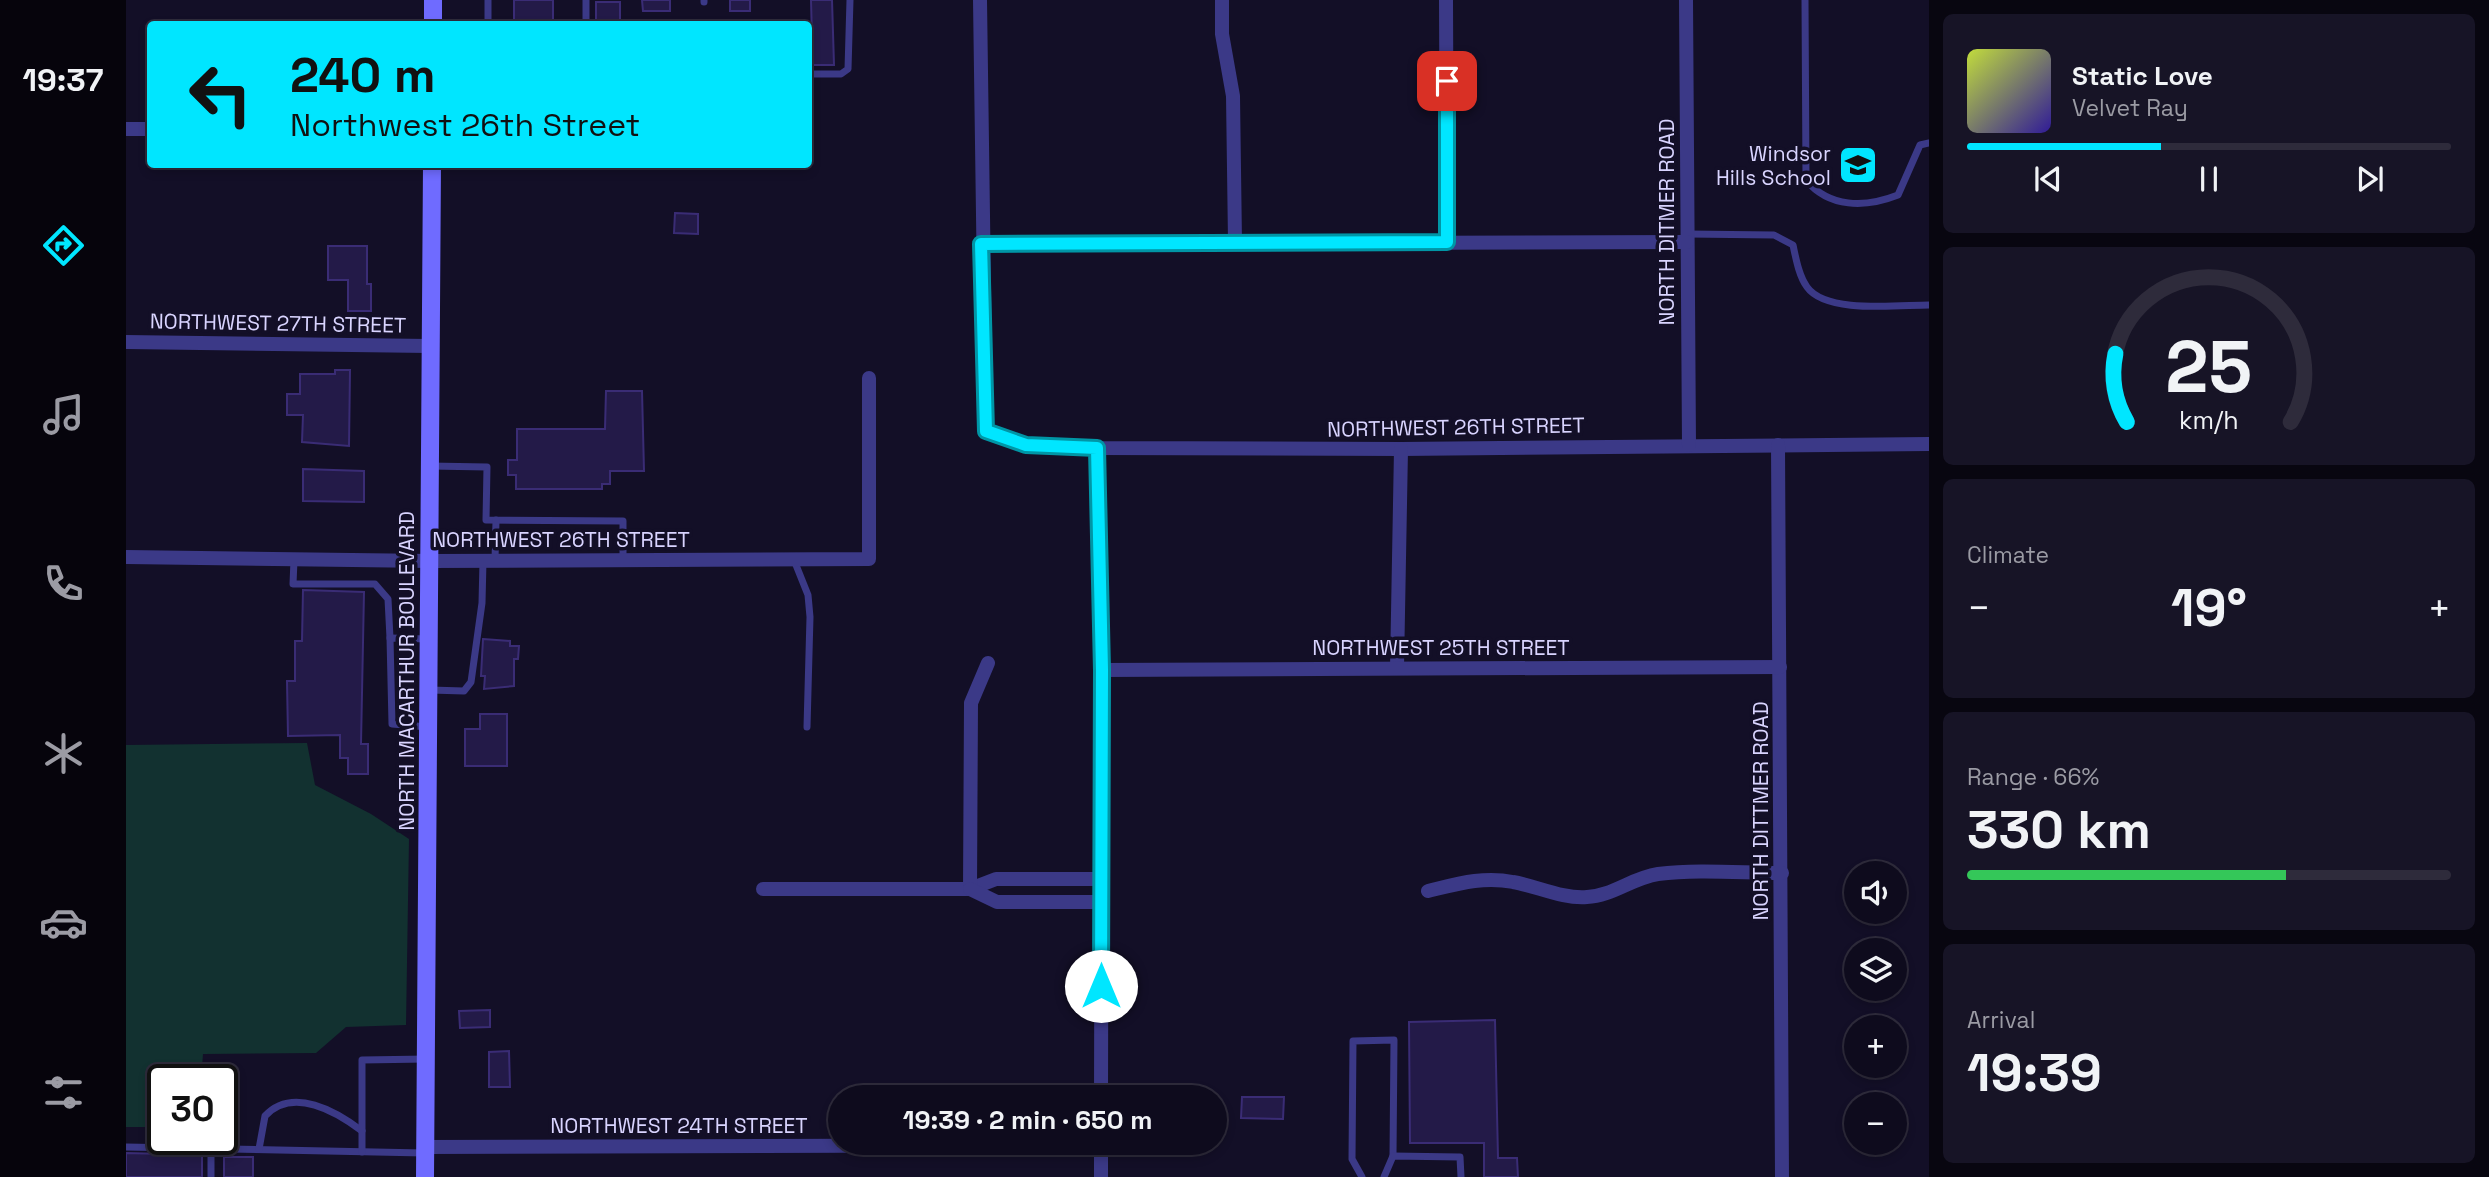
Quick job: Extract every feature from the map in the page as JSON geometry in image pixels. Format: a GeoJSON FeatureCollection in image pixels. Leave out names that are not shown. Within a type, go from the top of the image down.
{"type":"FeatureCollection","features":[{"type":"Feature","properties":{"kind":"main road"},"geometry":{"type":"LineString","coordinates":[[433,0],[433,21]]}},
{"type":"Feature","properties":{"kind":"main road","name":"NORTH MACARTHUR BOULEVARD"},"geometry":{"type":"LineString","coordinates":[[425,1177],[432,168]]}},
{"type":"Feature","properties":{"kind":"street"},"geometry":{"type":"LineString","coordinates":[[980,0],[981,244],[1687,238]]}},
{"type":"Feature","properties":{"kind":"street"},"geometry":{"type":"LineString","coordinates":[[1222,0],[1222,34],[1233,96],[1235,242]]}},
{"type":"Feature","properties":{"kind":"street"},"geometry":{"type":"LineString","coordinates":[[1446,0],[1447,242]]}},
{"type":"Feature","properties":{"kind":"street","name":"NORTH DITMER ROAD"},"geometry":{"type":"LineString","coordinates":[[1686,0],[1689,444]]}},
{"type":"Feature","properties":{"kind":"street"},"geometry":{"type":"LineString","coordinates":[[126,129],[147,130]]}},
{"type":"Feature","properties":{"kind":"street","name":"NORTHWEST 26TH STREET"},"geometry":{"type":"LineString","coordinates":[[981,244],[986,431],[1026,445],[1097,448],[1401,449],[1689,444],[1929,444]]}},
{"type":"Feature","properties":{"kind":"street","name":"NORTHWEST 27TH STREET"},"geometry":{"type":"LineString","coordinates":[[126,342],[429,346]]}},
{"type":"Feature","properties":{"kind":"street","name":"NORTHWEST 26TH STREET"},"geometry":{"type":"LineString","coordinates":[[126,557],[430,561],[869,559],[869,378]]}},
{"type":"Feature","properties":{"kind":"street","name":"NORTH DITTMER ROAD"},"geometry":{"type":"LineString","coordinates":[[1778,445],[1782,1177]]}},
{"type":"Feature","properties":{"kind":"street"},"geometry":{"type":"LineString","coordinates":[[1097,448],[1102,670],[1101,1085]]}},
{"type":"Feature","properties":{"kind":"street"},"geometry":{"type":"LineString","coordinates":[[1397,668],[1401,449]]}},
{"type":"Feature","properties":{"kind":"street"},"geometry":{"type":"LineString","coordinates":[[970,889],[971,703],[988,663]]}},
{"type":"Feature","properties":{"kind":"street","name":"NORTHWEST 25TH STREET"},"geometry":{"type":"LineString","coordinates":[[1102,670],[1780,667]]}},
{"type":"Feature","properties":{"kind":"street"},"geometry":{"type":"LineString","coordinates":[[1428,891],[1480,879],[1513,882],[1587,897],[1602,895],[1632,880],[1659,874],[1782,873]]}},
{"type":"Feature","properties":{"kind":"street"},"geometry":{"type":"LineString","coordinates":[[763,889],[970,889],[996,879],[1101,879]]}},
{"type":"Feature","properties":{"kind":"street"},"geometry":{"type":"LineString","coordinates":[[1032,880],[1032,902]]}},
{"type":"Feature","properties":{"kind":"street"},"geometry":{"type":"LineString","coordinates":[[970,889],[997,902],[1101,902]]}},
{"type":"Feature","properties":{"kind":"street","name":"NORTHWEST 24TH STREET"},"geometry":{"type":"LineString","coordinates":[[425,1150],[828,1146]]}},
{"type":"Feature","properties":{"kind":"street"},"geometry":{"type":"LineString","coordinates":[[1101,1155],[1101,1177]]}},
{"type":"Feature","properties":{"kind":"lane"},"geometry":{"type":"LineString","coordinates":[[488,0],[488,21]]}},
{"type":"Feature","properties":{"kind":"lane"},"geometry":{"type":"LineString","coordinates":[[586,0],[586,21]]}},
{"type":"Feature","properties":{"kind":"lane"},"geometry":{"type":"LineString","coordinates":[[812,74],[841,74],[848,69],[850,0]]}},
{"type":"Feature","properties":{"kind":"lane"},"geometry":{"type":"LineString","coordinates":[[1805,0],[1806,180],[1819,195],[1837,202],[1882,201],[1898,195],[1920,145],[1929,143]]}},
{"type":"Feature","properties":{"kind":"lane"},"geometry":{"type":"LineString","coordinates":[[1687,238],[1774,235],[1793,245],[1807,287],[1820,299],[1848,305],[1929,305]]}},
{"type":"Feature","properties":{"kind":"lane"},"geometry":{"type":"LineString","coordinates":[[429,466],[486,467],[486,520],[623,521],[623,560]]}},
{"type":"Feature","properties":{"kind":"lane"},"geometry":{"type":"LineString","coordinates":[[429,690],[464,691],[471,682],[496,520]]}},
{"type":"Feature","properties":{"kind":"lane"},"geometry":{"type":"LineString","coordinates":[[294,559],[293,584],[376,584],[388,598],[392,724],[428,727]]}},
{"type":"Feature","properties":{"kind":"lane"},"geometry":{"type":"LineString","coordinates":[[793,559],[808,595],[810,617],[807,726]]}},
{"type":"Feature","properties":{"kind":"lane"},"geometry":{"type":"LineString","coordinates":[[390,638],[429,639]]}},
{"type":"Feature","properties":{"kind":"lane"},"geometry":{"type":"LineString","coordinates":[[1362,1177],[1352,1159],[1353,1041],[1394,1041],[1393,1156],[1384,1177]]}},
{"type":"Feature","properties":{"kind":"lane"},"geometry":{"type":"LineString","coordinates":[[362,1152],[362,1060],[426,1059]]}},
{"type":"Feature","properties":{"kind":"lane"},"geometry":{"type":"LineString","coordinates":[[259,1149],[265,1116],[287,1105],[306,1104],[328,1108],[362,1131]]}},
{"type":"Feature","properties":{"kind":"lane"},"geometry":{"type":"LineString","coordinates":[[126,1146],[147,1147]]}},
{"type":"Feature","properties":{"kind":"lane"},"geometry":{"type":"LineString","coordinates":[[238,1149],[362,1152],[425,1150]]}},
{"type":"Feature","properties":{"kind":"lane"},"geometry":{"type":"LineString","coordinates":[[211,1155],[211,1177]]}},
{"type":"Feature","properties":{"kind":"lane"},"geometry":{"type":"LineString","coordinates":[[1393,1156],[1461,1157],[1461,1177]]}},
{"type":"Feature","properties":{"kind":"green space"},"geometry":{"type":"Polygon","coordinates":[[[307,743],[315,785],[371,814],[409,839],[406,1025],[346,1027],[316,1053],[203,1054],[202,1064],[147,1064],[147,1127],[126,1127],[126,745],[307,743]]]}},
{"type":"Feature","properties":{"kind":"building"},"geometry":{"type":"Polygon","coordinates":[[[514,0],[553,0],[553,21],[514,21],[514,0]]]}},
{"type":"Feature","properties":{"kind":"building"},"geometry":{"type":"Polygon","coordinates":[[[642,0],[670,0],[670,11],[643,11],[642,0]]]}},
{"type":"Feature","properties":{"kind":"building"},"geometry":{"type":"Polygon","coordinates":[[[730,0],[750,0],[750,11],[730,11],[730,0]]]}},
{"type":"Feature","properties":{"kind":"building"},"geometry":{"type":"Polygon","coordinates":[[[811,0],[832,0],[834,65],[812,65],[811,0]]]}},
{"type":"Feature","properties":{"kind":"building"},"geometry":{"type":"Polygon","coordinates":[[[596,2],[620,2],[620,21],[596,21],[596,2]]]}},
{"type":"Feature","properties":{"kind":"building"},"geometry":{"type":"Polygon","coordinates":[[[675,213],[698,214],[698,234],[674,233],[675,213]]]}},
{"type":"Feature","properties":{"kind":"building"},"geometry":{"type":"Polygon","coordinates":[[[328,246],[367,246],[367,284],[371,284],[371,311],[348,311],[348,280],[328,280],[328,246]]]}},
{"type":"Feature","properties":{"kind":"building"},"geometry":{"type":"Polygon","coordinates":[[[335,370],[350,370],[349,446],[302,442],[303,415],[287,415],[287,394],[300,394],[300,374],[335,374],[335,370]]]}},
{"type":"Feature","properties":{"kind":"building"},"geometry":{"type":"Polygon","coordinates":[[[606,391],[642,391],[644,471],[610,471],[610,484],[602,484],[602,489],[516,489],[516,475],[508,475],[508,460],[517,460],[517,429],[605,429],[606,391]]]}},
{"type":"Feature","properties":{"kind":"building"},"geometry":{"type":"Polygon","coordinates":[[[303,469],[364,471],[364,502],[303,501],[303,469]]]}},
{"type":"Feature","properties":{"kind":"building"},"geometry":{"type":"Polygon","coordinates":[[[303,590],[364,592],[361,744],[368,744],[368,774],[348,774],[348,758],[340,758],[340,735],[288,736],[287,681],[295,681],[295,641],[302,641],[303,590]]]}},
{"type":"Feature","properties":{"kind":"building"},"geometry":{"type":"Polygon","coordinates":[[[483,639],[510,641],[510,646],[519,646],[518,659],[514,659],[514,686],[484,689],[485,676],[481,676],[483,639]]]}},
{"type":"Feature","properties":{"kind":"building"},"geometry":{"type":"Polygon","coordinates":[[[480,714],[507,714],[507,766],[465,766],[465,729],[480,729],[480,714]]]}},
{"type":"Feature","properties":{"kind":"building"},"geometry":{"type":"Polygon","coordinates":[[[490,1010],[490,1027],[460,1028],[459,1011],[490,1010]]]}},
{"type":"Feature","properties":{"kind":"building"},"geometry":{"type":"Polygon","coordinates":[[[1495,1020],[1498,1158],[1517,1158],[1518,1177],[1484,1177],[1484,1143],[1410,1143],[1409,1022],[1495,1020]]]}},
{"type":"Feature","properties":{"kind":"building"},"geometry":{"type":"Polygon","coordinates":[[[509,1051],[510,1087],[489,1087],[489,1052],[509,1051]]]}},
{"type":"Feature","properties":{"kind":"building"},"geometry":{"type":"Polygon","coordinates":[[[1242,1097],[1284,1097],[1283,1119],[1241,1118],[1242,1097]]]}},
{"type":"Feature","properties":{"kind":"building"},"geometry":{"type":"Polygon","coordinates":[[[126,1153],[202,1155],[202,1177],[126,1177],[126,1153]]]}},
{"type":"Feature","properties":{"kind":"building"},"geometry":{"type":"Polygon","coordinates":[[[224,1157],[253,1157],[253,1177],[224,1177],[224,1157]]]}},
{"type":"Feature","properties":{"kind":"place","name":"Windsor Hills School"},"geometry":{"type":"Point","coordinates":[1858,165]}},
{"type":"Feature","properties":{"kind":"route"},"geometry":{"type":"LineString","coordinates":[[1101,986],[1102,670],[1097,448],[1026,445],[986,431],[981,244],[1447,242],[1447,81]]}}]}
